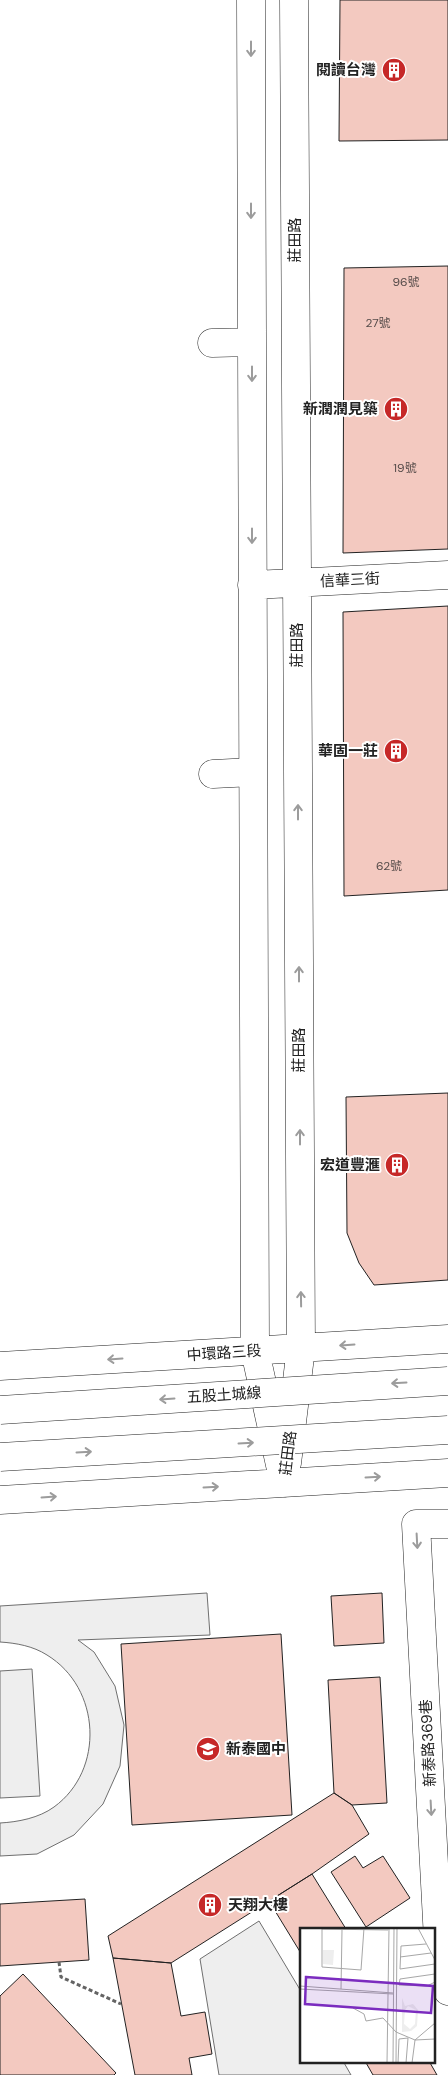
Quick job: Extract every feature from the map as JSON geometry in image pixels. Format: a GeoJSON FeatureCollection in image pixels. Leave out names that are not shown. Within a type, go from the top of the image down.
{"type":"FeatureCollection","features":[{"type":"Feature","properties":{"kind":"main road","name":"莊田路"},"geometry":{"type":"LineString","coordinates":[[251,0],[255,1351],[284,1483]]}},
{"type":"Feature","properties":{"kind":"main road","name":"莊田路"},"geometry":{"type":"LineString","coordinates":[[284,1483],[301,1348],[294,0]]}},
{"type":"Feature","properties":{"kind":"main road"},"geometry":{"type":"LineString","coordinates":[[212,343],[252,342]]}},
{"type":"Feature","properties":{"kind":"main road","name":"信華三街"},"geometry":{"type":"LineString","coordinates":[[252,585],[448,574]]}},
{"type":"Feature","properties":{"kind":"main road"},"geometry":{"type":"LineString","coordinates":[[213,774],[253,772]]}},
{"type":"Feature","properties":{"kind":"main road","name":"中環路三段"},"geometry":{"type":"LineString","coordinates":[[0,1366],[448,1339]]}},
{"type":"Feature","properties":{"kind":"main road","name":"五股土城線"},"geometry":{"type":"LineString","coordinates":[[0,1410],[448,1381]]}},
{"type":"Feature","properties":{"kind":"main road"},"geometry":{"type":"LineString","coordinates":[[0,1457],[448,1430]]}},
{"type":"Feature","properties":{"kind":"main road"},"geometry":{"type":"LineString","coordinates":[[0,1500],[448,1473]]}},
{"type":"Feature","properties":{"kind":"main road","name":"新泰路369巷"},"geometry":{"type":"LineString","coordinates":[[448,1524],[416,1524],[440,1978],[448,1991]]}},
{"type":"Feature","properties":{"kind":"path"},"geometry":{"type":"LineString","coordinates":[[59,1962],[61,1977],[121,2004]]}},
{"type":"Feature","properties":{"kind":"shaded area"},"geometry":{"type":"Polygon","coordinates":[[[207,1593],[210,1635],[78,1640],[94,1652],[115,1686],[124,1725],[120,1766],[103,1804],[74,1835],[37,1854],[0,1856],[0,1823],[42,1814],[54,1807],[71,1791],[82,1772],[88,1751],[90,1730],[86,1708],[78,1687],[65,1669],[36,1649],[0,1642],[0,1606],[207,1593]]]}},
{"type":"Feature","properties":{"kind":"shaded area"},"geometry":{"type":"Polygon","coordinates":[[[32,1669],[40,1796],[0,1798],[0,1671],[32,1669]]]}},
{"type":"Feature","properties":{"kind":"shaded area"},"geometry":{"type":"Polygon","coordinates":[[[259,1921],[300,1990],[300,2062],[344,2062],[351,2075],[219,2075],[200,1959],[259,1921]]]}},
{"type":"Feature","properties":{"kind":"building","name":"閱讀台灣"},"geometry":{"type":"Polygon","coordinates":[[[340,0],[448,0],[448,140],[339,141],[340,0]]]}},
{"type":"Feature","properties":{"kind":"building","name":"新潤潤見築"},"geometry":{"type":"Polygon","coordinates":[[[448,266],[448,549],[343,553],[344,268],[448,266]]]}},
{"type":"Feature","properties":{"kind":"building","name":"華固一莊"},"geometry":{"type":"Polygon","coordinates":[[[448,606],[448,890],[344,896],[343,612],[448,606]]]}},
{"type":"Feature","properties":{"kind":"building","name":"宏道豐滙"},"geometry":{"type":"Polygon","coordinates":[[[448,1093],[448,1280],[374,1285],[359,1263],[347,1233],[346,1097],[448,1093]]]}},
{"type":"Feature","properties":{"kind":"building"},"geometry":{"type":"Polygon","coordinates":[[[382,1593],[384,1643],[334,1646],[331,1596],[382,1593]]]}},
{"type":"Feature","properties":{"kind":"building"},"geometry":{"type":"Polygon","coordinates":[[[281,1634],[292,1815],[132,1825],[121,1644],[281,1634]]]}},
{"type":"Feature","properties":{"kind":"building"},"geometry":{"type":"Polygon","coordinates":[[[380,1677],[387,1803],[352,1805],[334,1793],[328,1680],[380,1677]]]}},
{"type":"Feature","properties":{"kind":"building","name":"天翔大樓"},"geometry":{"type":"Polygon","coordinates":[[[334,1793],[352,1805],[369,1834],[312,1874],[171,1963],[113,1958],[108,1936],[334,1793]]]}},
{"type":"Feature","properties":{"kind":"building"},"geometry":{"type":"Polygon","coordinates":[[[355,1856],[363,1868],[383,1856],[410,1898],[366,1927],[331,1872],[355,1856]]]}},
{"type":"Feature","properties":{"kind":"building"},"geometry":{"type":"Polygon","coordinates":[[[312,1874],[345,1928],[300,1928],[300,1952],[269,1901],[312,1874]]]}},
{"type":"Feature","properties":{"kind":"building"},"geometry":{"type":"Polygon","coordinates":[[[85,1899],[89,1960],[0,1966],[0,1904],[85,1899]]]}},
{"type":"Feature","properties":{"kind":"building"},"geometry":{"type":"Polygon","coordinates":[[[113,1958],[171,1963],[181,2016],[205,2012],[212,2054],[189,2058],[192,2075],[135,2075],[113,1958]]]}},
{"type":"Feature","properties":{"kind":"building"},"geometry":{"type":"Polygon","coordinates":[[[23,1974],[116,2073],[114,2075],[0,2075],[0,1996],[23,1974]]]}},
{"type":"Feature","properties":{"kind":"building"},"geometry":{"type":"Polygon","coordinates":[[[366,2062],[430,2062],[437,2075],[373,2075],[366,2062]]]}},
{"type":"Feature","properties":{"kind":"place","name":"閱讀台灣"},"geometry":{"type":"Point","coordinates":[394,70]}},
{"type":"Feature","properties":{"kind":"place","name":"新潤潤見築"},"geometry":{"type":"Point","coordinates":[396,409]}},
{"type":"Feature","properties":{"kind":"place","name":"華固一莊"},"geometry":{"type":"Point","coordinates":[396,751]}},
{"type":"Feature","properties":{"kind":"place","name":"宏道豐滙"},"geometry":{"type":"Point","coordinates":[397,1165]}},
{"type":"Feature","properties":{"kind":"place","name":"新泰國中"},"geometry":{"type":"Point","coordinates":[208,1749]}},
{"type":"Feature","properties":{"kind":"place","name":"天翔大樓"},"geometry":{"type":"Point","coordinates":[210,1905]}}]}
